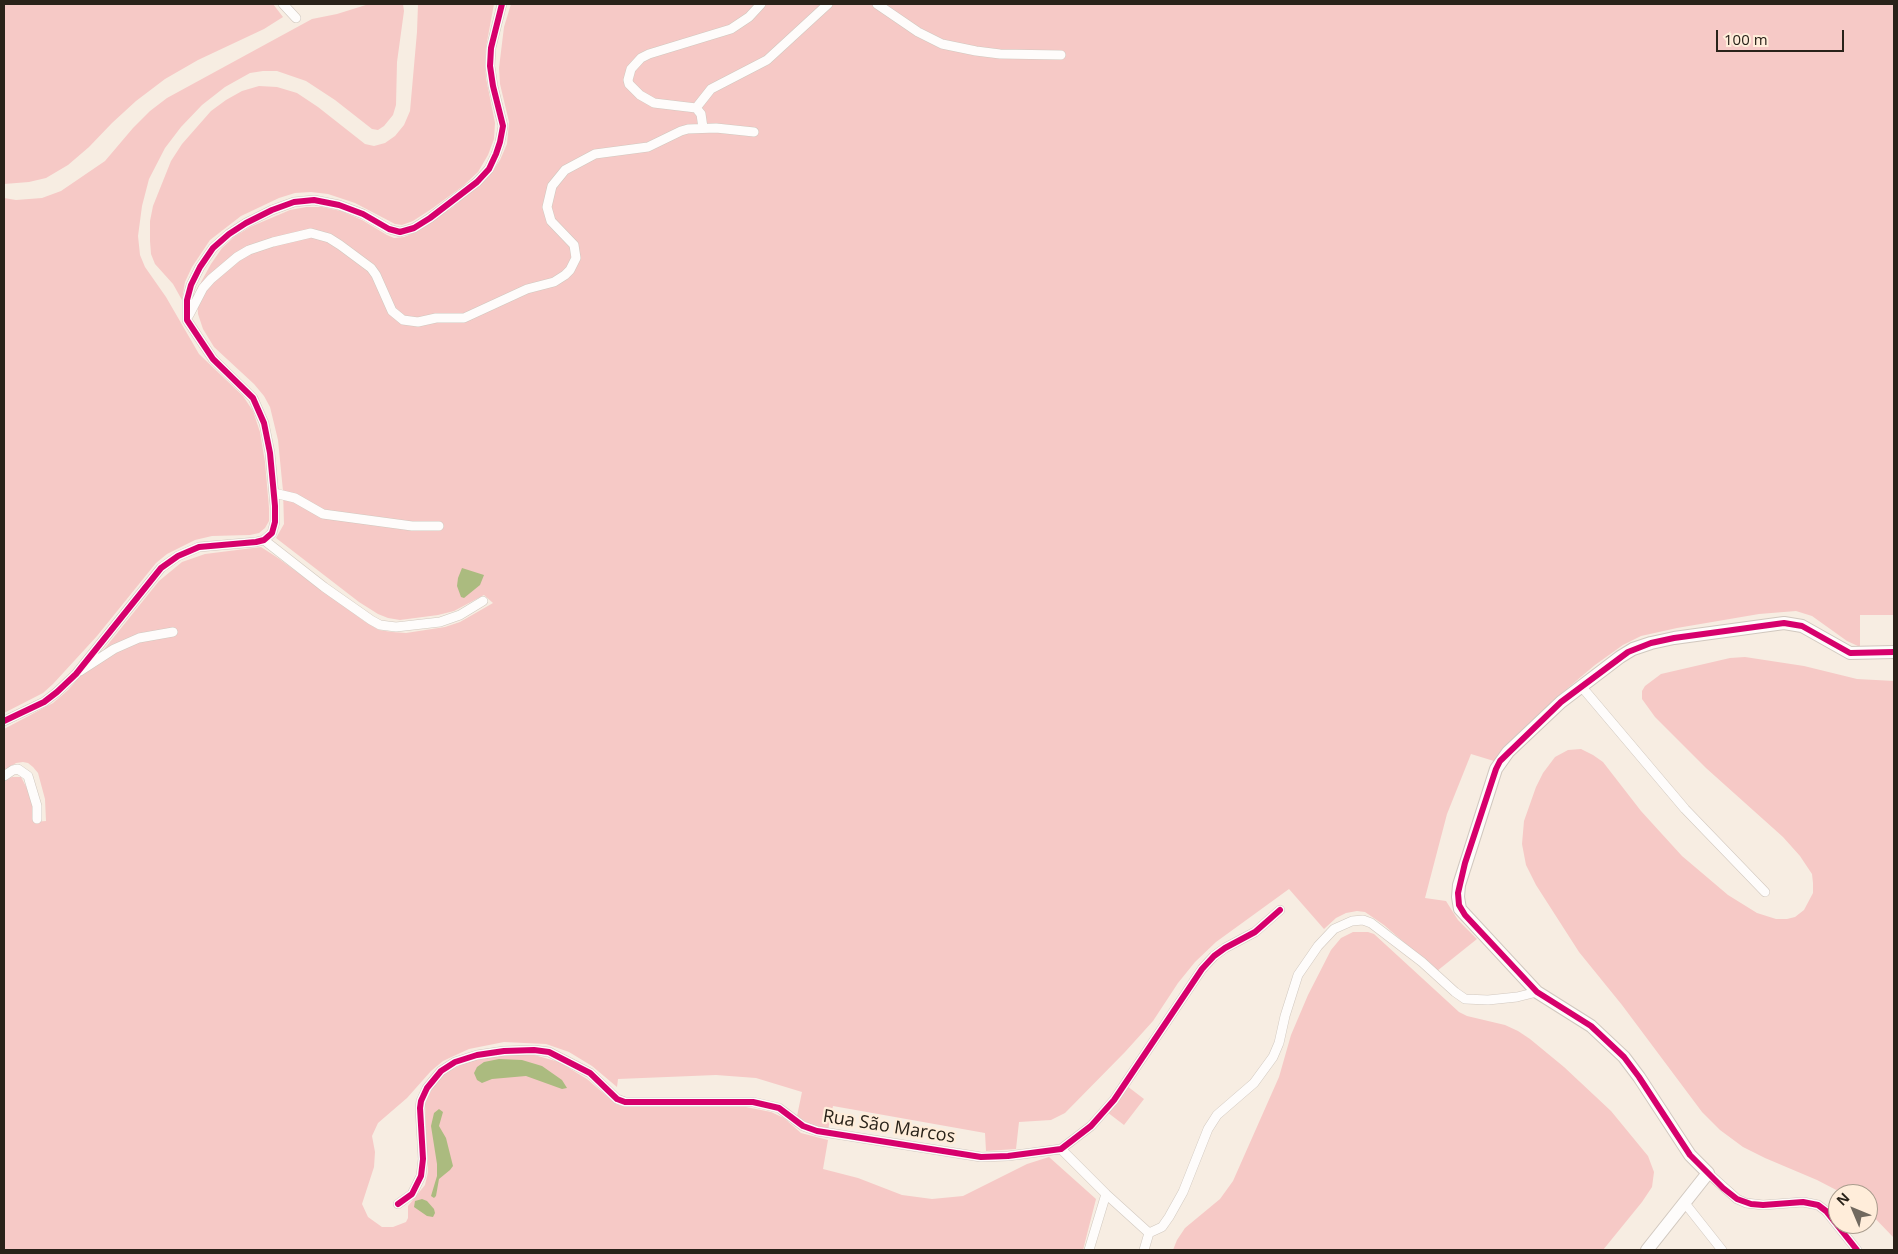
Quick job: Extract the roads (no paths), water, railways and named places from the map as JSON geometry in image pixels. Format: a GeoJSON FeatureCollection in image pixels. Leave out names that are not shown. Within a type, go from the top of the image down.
{"type":"FeatureCollection","features":[{"type":"Feature","properties":{"kind":"street"},"geometry":{"type":"LineString","coordinates":[[283,4],[296,18]]}},
{"type":"Feature","properties":{"kind":"street"},"geometry":{"type":"LineString","coordinates":[[4,722],[44,702],[76,674],[140,592],[161,568],[178,556],[199,547],[256,542],[264,540],[272,533],[274,527],[274,493],[266,430],[258,406],[247,390],[213,359],[187,320],[187,300],[191,285],[213,248],[228,234],[272,210],[294,202],[314,200],[339,205],[400,232],[414,228],[477,182],[489,169],[500,142],[503,126],[490,66],[491,48],[502,4]]}},
{"type":"Feature","properties":{"kind":"street"},"geometry":{"type":"LineString","coordinates":[[702,128],[701,114],[693,106],[662,105],[647,101],[629,84],[628,80],[631,69],[641,58],[649,54],[730,29],[749,18],[761,4]]}},
{"type":"Feature","properties":{"kind":"street"},"geometry":{"type":"LineString","coordinates":[[696,108],[711,89],[767,60],[828,4]]}},
{"type":"Feature","properties":{"kind":"street"},"geometry":{"type":"LineString","coordinates":[[877,4],[912,28],[942,44],[976,52],[1062,55]]}},
{"type":"Feature","properties":{"kind":"street"},"geometry":{"type":"LineString","coordinates":[[187,320],[203,288],[237,257],[249,250],[273,242],[311,233],[329,238],[371,268],[392,311],[403,320],[411,322],[436,318],[464,318],[527,289],[559,279],[565,275],[573,264],[576,252],[574,245],[551,221],[547,206],[552,186],[565,170],[595,154],[648,147],[682,131],[702,128],[754,132]]}},
{"type":"Feature","properties":{"kind":"street"},"geometry":{"type":"LineString","coordinates":[[274,493],[295,498],[323,514],[412,526],[439,526]]}},
{"type":"Feature","properties":{"kind":"street"},"geometry":{"type":"LineString","coordinates":[[264,540],[324,587],[380,625],[396,627],[440,622],[460,615],[484,601]]}},
{"type":"Feature","properties":{"kind":"street"},"geometry":{"type":"LineString","coordinates":[[1857,1250],[1826,1210],[1818,1205],[1803,1202],[1763,1205],[1746,1203],[1737,1199],[1690,1155],[1624,1057],[1591,1026],[1537,992],[1462,912],[1458,901],[1459,885],[1498,765],[1532,729],[1581,686],[1620,656],[1633,649],[1674,638],[1777,623],[1802,626],[1850,653],[1894,652]]}},
{"type":"Feature","properties":{"kind":"street"},"geometry":{"type":"LineString","coordinates":[[76,674],[114,649],[139,638],[173,632]]}},
{"type":"Feature","properties":{"kind":"street"},"geometry":{"type":"LineString","coordinates":[[1581,686],[1685,809],[1765,892]]}},
{"type":"Feature","properties":{"kind":"street"},"geometry":{"type":"LineString","coordinates":[[4,776],[18,769],[28,776],[37,806],[38,820]]}},
{"type":"Feature","properties":{"kind":"street","name":"Rua São Marcos"},"geometry":{"type":"LineString","coordinates":[[398,1204],[412,1194],[421,1176],[423,1159],[420,1108],[426,1088],[440,1071],[455,1062],[477,1055],[504,1051],[534,1050],[552,1053],[590,1073],[617,1099],[624,1102],[753,1102],[779,1108],[803,1126],[817,1131],[981,1157],[1008,1156],[1061,1149],[1091,1126],[1114,1100],[1202,969],[1214,956],[1255,932],[1280,910]]}},
{"type":"Feature","properties":{"kind":"street"},"geometry":{"type":"LineString","coordinates":[[1144,1250],[1150,1233],[1162,1227],[1183,1192],[1208,1129],[1217,1114],[1254,1083],[1273,1057],[1279,1043],[1298,975],[1325,938],[1339,926],[1358,920],[1371,922],[1422,962],[1454,992],[1465,998],[1488,1000],[1517,997],[1537,992]]}},
{"type":"Feature","properties":{"kind":"street"},"geometry":{"type":"LineString","coordinates":[[1061,1149],[1106,1194],[1150,1233]]}},
{"type":"Feature","properties":{"kind":"street"},"geometry":{"type":"LineString","coordinates":[[1647,1250],[1708,1173]]}},
{"type":"Feature","properties":{"kind":"street"},"geometry":{"type":"LineString","coordinates":[[1089,1250],[1106,1194]]}},
{"type":"Feature","properties":{"kind":"street"},"geometry":{"type":"LineString","coordinates":[[1684,1202],[1722,1250]]}}]}
